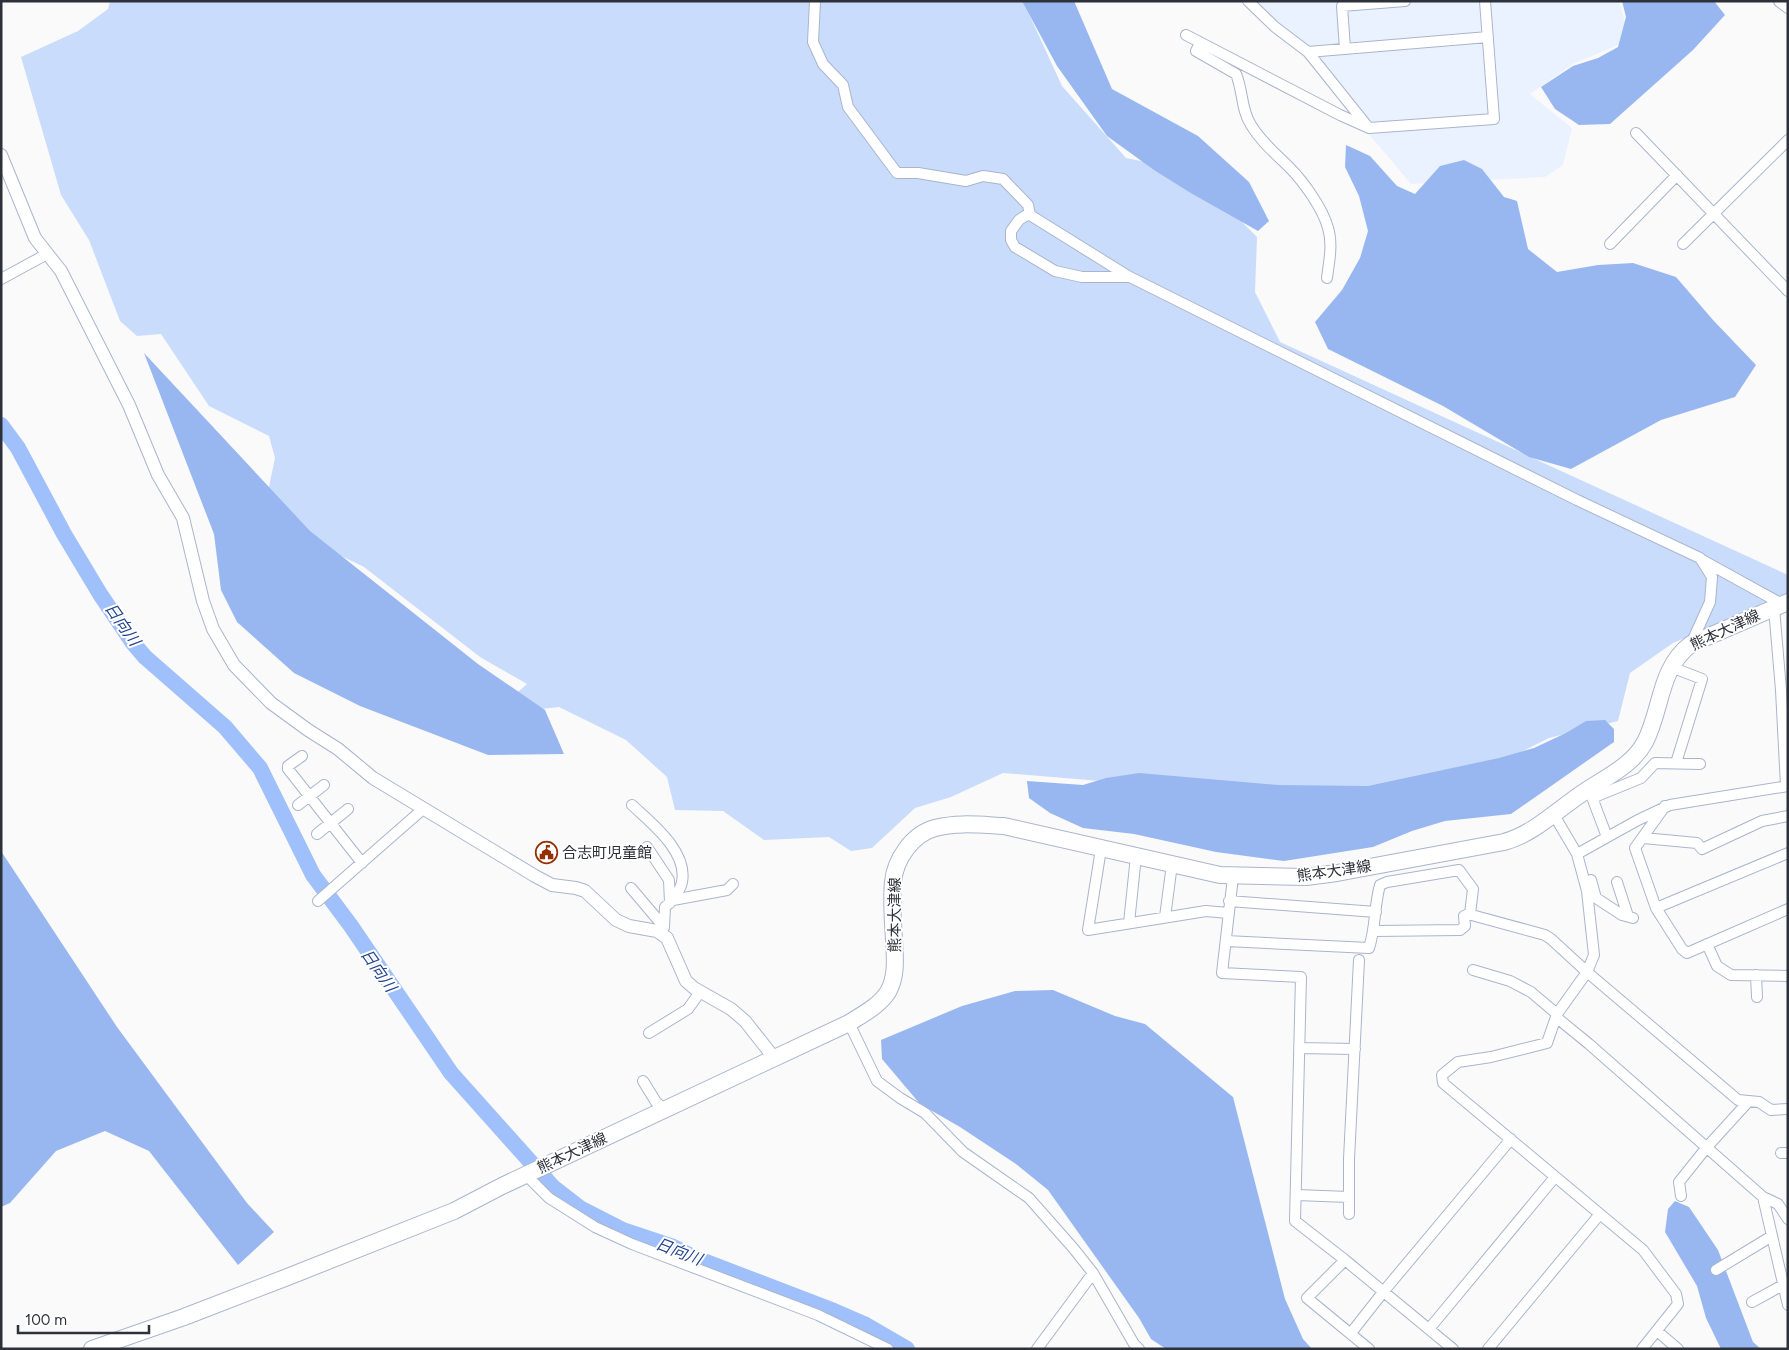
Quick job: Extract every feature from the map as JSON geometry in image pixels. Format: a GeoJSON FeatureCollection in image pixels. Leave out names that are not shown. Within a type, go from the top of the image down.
{"type":"FeatureCollection","features":[{"type":"Feature","properties":{"kind":"main road","name":"熊本大津線"},"geometry":{"type":"LineString","coordinates":[[92,1349],[229,1300],[454,1211],[547,1165],[849,1023],[876,1006],[887,993],[892,983],[896,966],[893,882],[897,864],[905,850],[917,838],[934,828],[951,826],[1004,826],[1220,875],[1233,876],[1306,877],[1504,842],[1525,834],[1590,793],[1638,753],[1653,723],[1670,667],[1681,652],[1691,644],[1781,605]]}},
{"type":"Feature","properties":{"kind":"street"},"geometry":{"type":"LineString","coordinates":[[814,1],[813,42],[823,64],[843,85],[848,107],[897,173],[918,173],[966,181],[983,176],[1004,179],[1028,205],[1030,215]]}},
{"type":"Feature","properties":{"kind":"street"},"geometry":{"type":"LineString","coordinates":[[1248,1],[1275,27],[1308,52],[1369,128]]}},
{"type":"Feature","properties":{"kind":"street"},"geometry":{"type":"LineString","coordinates":[[1345,49],[1342,6],[1405,1]]}},
{"type":"Feature","properties":{"kind":"street"},"geometry":{"type":"LineString","coordinates":[[1186,36],[1340,116],[1369,128],[1494,119],[1485,1]]}},
{"type":"Feature","properties":{"kind":"street"},"geometry":{"type":"LineString","coordinates":[[1780,1],[1788,8]]}},
{"type":"Feature","properties":{"kind":"street"},"geometry":{"type":"LineString","coordinates":[[1308,52],[1488,37]]}},
{"type":"Feature","properties":{"kind":"street"},"geometry":{"type":"LineString","coordinates":[[1200,43],[1196,51],[1236,74],[1246,115],[1251,126],[1272,152],[1290,168],[1311,193],[1328,228],[1330,242],[1327,278]]}},
{"type":"Feature","properties":{"kind":"street"},"geometry":{"type":"LineString","coordinates":[[1636,133],[1788,291]]}},
{"type":"Feature","properties":{"kind":"street"},"geometry":{"type":"LineString","coordinates":[[1683,244],[1788,140]]}},
{"type":"Feature","properties":{"kind":"street"},"geometry":{"type":"LineString","coordinates":[[1,155],[4,158],[35,238],[61,271],[129,405],[158,474],[183,518],[202,601],[213,629],[234,666],[271,703],[338,749],[373,778],[423,809],[535,876],[552,884],[585,891],[616,920],[629,926],[663,931]]}},
{"type":"Feature","properties":{"kind":"street"},"geometry":{"type":"LineString","coordinates":[[1610,244],[1677,175]]}},
{"type":"Feature","properties":{"kind":"street"},"geometry":{"type":"LineString","coordinates":[[1130,277],[1082,277],[1055,271],[1015,247],[1011,240],[1011,231],[1019,220],[1030,215],[1130,277],[1568,495],[1700,558],[1781,605],[1781,690],[1787,786],[1665,806],[1577,854]]}},
{"type":"Feature","properties":{"kind":"street"},"geometry":{"type":"LineString","coordinates":[[1,279],[47,254]]}},
{"type":"Feature","properties":{"kind":"street"},"geometry":{"type":"LineString","coordinates":[[1691,644],[1710,602],[1712,577],[1700,558]]}},
{"type":"Feature","properties":{"kind":"street"},"geometry":{"type":"LineString","coordinates":[[1670,667],[1702,678],[1676,764]]}},
{"type":"Feature","properties":{"kind":"street"},"geometry":{"type":"LineString","coordinates":[[302,756],[288,766],[288,769],[332,822],[362,863]]}},
{"type":"Feature","properties":{"kind":"street"},"geometry":{"type":"LineString","coordinates":[[1607,838],[1590,793],[1641,778],[1655,763],[1700,764]]}},
{"type":"Feature","properties":{"kind":"street"},"geometry":{"type":"LineString","coordinates":[[298,805],[324,785]]}},
{"type":"Feature","properties":{"kind":"street"},"geometry":{"type":"LineString","coordinates":[[632,805],[661,831],[670,842],[679,860],[683,880],[671,902],[666,907],[663,931]]}},
{"type":"Feature","properties":{"kind":"street"},"geometry":{"type":"LineString","coordinates":[[1665,806],[1635,848],[1656,908],[1682,949],[1687,953],[1788,909]]}},
{"type":"Feature","properties":{"kind":"street"},"geometry":{"type":"LineString","coordinates":[[317,834],[348,809]]}},
{"type":"Feature","properties":{"kind":"street"},"geometry":{"type":"LineString","coordinates":[[318,901],[423,809]]}},
{"type":"Feature","properties":{"kind":"street"},"geometry":{"type":"LineString","coordinates":[[1554,814],[1577,854],[1587,891],[1594,945],[1594,955],[1587,972],[1557,1016],[1547,1043],[1491,1057],[1458,1062],[1442,1075],[1443,1083],[1643,1250],[1676,1294],[1678,1304],[1642,1349]]}},
{"type":"Feature","properties":{"kind":"street"},"geometry":{"type":"LineString","coordinates":[[1643,838],[1697,844],[1702,849],[1762,821],[1788,816]]}},
{"type":"Feature","properties":{"kind":"street"},"geometry":{"type":"LineString","coordinates":[[647,847],[669,880],[671,902]]}},
{"type":"Feature","properties":{"kind":"street"},"geometry":{"type":"LineString","coordinates":[[1102,848],[1088,930],[1206,911],[1228,913]]}},
{"type":"Feature","properties":{"kind":"street"},"geometry":{"type":"LineString","coordinates":[[1656,908],[1788,853]]}},
{"type":"Feature","properties":{"kind":"street"},"geometry":{"type":"LineString","coordinates":[[1129,923],[1136,856]]}},
{"type":"Feature","properties":{"kind":"street"},"geometry":{"type":"LineString","coordinates":[[1165,918],[1172,864]]}},
{"type":"Feature","properties":{"kind":"street"},"geometry":{"type":"LineString","coordinates":[[1580,866],[1589,874],[1596,898],[1622,915],[1630,917],[1617,882]]}},
{"type":"Feature","properties":{"kind":"street"},"geometry":{"type":"LineString","coordinates":[[1226,941],[1370,948],[1380,885],[1387,882],[1459,870],[1473,889],[1470,914]]}},
{"type":"Feature","properties":{"kind":"street"},"geometry":{"type":"LineString","coordinates":[[1233,876],[1222,973],[1301,977],[1295,1221],[1384,1291],[1453,1349]]}},
{"type":"Feature","properties":{"kind":"street"},"geometry":{"type":"LineString","coordinates":[[671,902],[727,890],[733,884]]}},
{"type":"Feature","properties":{"kind":"street"},"geometry":{"type":"LineString","coordinates":[[631,888],[663,931],[686,981],[700,992],[731,1009],[745,1021],[775,1059]]}},
{"type":"Feature","properties":{"kind":"street"},"geometry":{"type":"LineString","coordinates":[[1229,901],[1376,912]]}},
{"type":"Feature","properties":{"kind":"street"},"geometry":{"type":"LineString","coordinates":[[1374,931],[1460,930],[1465,926],[1464,916],[1470,914],[1545,935],[1738,1100],[1759,1102],[1771,1110],[1788,1108]]}},
{"type":"Feature","properties":{"kind":"street"},"geometry":{"type":"LineString","coordinates":[[1707,944],[1717,966],[1732,975],[1788,976]]}},
{"type":"Feature","properties":{"kind":"street"},"geometry":{"type":"LineString","coordinates":[[1349,1214],[1359,960]]}},
{"type":"Feature","properties":{"kind":"street"},"geometry":{"type":"LineString","coordinates":[[1473,970],[1510,981],[1531,992],[1763,1197],[1778,1204],[1788,1219]]}},
{"type":"Feature","properties":{"kind":"street"},"geometry":{"type":"LineString","coordinates":[[1756,975],[1757,997]]}},
{"type":"Feature","properties":{"kind":"street"},"geometry":{"type":"LineString","coordinates":[[649,1033],[688,1008],[700,992]]}},
{"type":"Feature","properties":{"kind":"street"},"geometry":{"type":"LineString","coordinates":[[849,1023],[877,1080],[900,1098],[924,1113],[964,1152],[1029,1198],[1093,1273],[1134,1344],[1139,1349]]}},
{"type":"Feature","properties":{"kind":"street"},"geometry":{"type":"LineString","coordinates":[[1299,1048],[1354,1049]]}},
{"type":"Feature","properties":{"kind":"street"},"geometry":{"type":"LineString","coordinates":[[643,1081],[656,1102],[665,1110]]}},
{"type":"Feature","properties":{"kind":"street"},"geometry":{"type":"LineString","coordinates":[[1681,1196],[1679,1182],[1707,1147],[1748,1102]]}},
{"type":"Feature","properties":{"kind":"street"},"geometry":{"type":"LineString","coordinates":[[1351,1334],[1384,1291],[1511,1139]]}},
{"type":"Feature","properties":{"kind":"street"},"geometry":{"type":"LineString","coordinates":[[529,1174],[549,1198],[595,1227],[632,1244],[818,1315],[888,1349]]}},
{"type":"Feature","properties":{"kind":"street"},"geometry":{"type":"LineString","coordinates":[[1429,1328],[1555,1177]]}},
{"type":"Feature","properties":{"kind":"street"},"geometry":{"type":"LineString","coordinates":[[1296,1195],[1349,1197]]}},
{"type":"Feature","properties":{"kind":"street"},"geometry":{"type":"LineString","coordinates":[[1763,1197],[1788,1305]]}},
{"type":"Feature","properties":{"kind":"street"},"geometry":{"type":"LineString","coordinates":[[1488,1349],[1600,1214]]}},
{"type":"Feature","properties":{"kind":"street"},"geometry":{"type":"LineString","coordinates":[[1716,1270],[1772,1236]]}},
{"type":"Feature","properties":{"kind":"street"},"geometry":{"type":"LineString","coordinates":[[1345,1260],[1308,1298],[1369,1349]]}},
{"type":"Feature","properties":{"kind":"street"},"geometry":{"type":"LineString","coordinates":[[1037,1349],[1093,1273]]}},
{"type":"Feature","properties":{"kind":"street"},"geometry":{"type":"LineString","coordinates":[[1752,1302],[1783,1285]]}},
{"type":"Feature","properties":{"kind":"street"},"geometry":{"type":"LineString","coordinates":[[1656,1331],[1678,1349]]}},
{"type":"Feature","properties":{"kind":"shaded area"},"geometry":{"type":"Polygon","coordinates":[[[110,1],[1023,1],[1062,86],[1126,158],[1191,171],[1257,237],[1255,292],[1280,342],[1788,575],[1788,594],[1673,643],[1630,673],[1618,721],[1549,738],[1485,770],[1354,802],[1003,773],[951,797],[915,808],[872,848],[851,851],[829,837],[764,840],[723,811],[675,810],[667,777],[626,740],[559,707],[514,712],[510,699],[527,684],[480,657],[364,567],[282,527],[267,496],[275,458],[269,436],[209,406],[161,334],[137,336],[120,321],[89,240],[61,195],[21,57],[78,31],[108,9],[110,1]]]}},
{"type":"Feature","properties":{"kind":"shaded area"},"geometry":{"type":"Polygon","coordinates":[[[1022,1],[1074,1],[1112,89],[1198,136],[1249,182],[1269,221],[1258,231],[1154,170],[1107,136],[1057,66],[1022,1]]]}},
{"type":"Feature","properties":{"kind":"shaded area"},"geometry":{"type":"Polygon","coordinates":[[[1247,1],[1619,1],[1630,40],[1573,64],[1530,94],[1572,128],[1563,165],[1545,177],[1411,184],[1274,22],[1247,1]]]}},
{"type":"Feature","properties":{"kind":"shaded area"},"geometry":{"type":"Polygon","coordinates":[[[1622,1],[1714,1],[1725,15],[1693,50],[1610,124],[1579,125],[1555,109],[1541,87],[1573,66],[1598,58],[1618,47],[1626,17],[1622,1]]]}},
{"type":"Feature","properties":{"kind":"shaded area"},"geometry":{"type":"Polygon","coordinates":[[[1346,145],[1370,156],[1397,186],[1415,194],[1440,166],[1464,160],[1482,169],[1504,197],[1517,201],[1528,249],[1557,272],[1598,265],[1633,263],[1676,277],[1713,320],[1756,365],[1735,397],[1661,420],[1571,469],[1529,457],[1443,406],[1328,349],[1315,322],[1342,290],[1360,258],[1368,231],[1359,196],[1345,167],[1346,145]]]}},
{"type":"Feature","properties":{"kind":"shaded area"},"geometry":{"type":"Polygon","coordinates":[[[144,353],[310,531],[478,664],[545,710],[564,754],[488,755],[360,706],[294,673],[237,622],[221,590],[214,534],[144,353]]]}},
{"type":"Feature","properties":{"kind":"shaded area"},"geometry":{"type":"Polygon","coordinates":[[[1605,720],[1614,729],[1614,742],[1511,814],[1445,821],[1412,831],[1373,847],[1284,861],[1216,852],[1134,834],[1083,828],[1050,813],[1029,798],[1027,781],[1083,785],[1106,778],[1139,773],[1278,785],[1368,786],[1499,758],[1534,748],[1586,721],[1605,720]]]}},
{"type":"Feature","properties":{"kind":"shaded area"},"geometry":{"type":"Polygon","coordinates":[[[1,851],[117,1027],[247,1203],[274,1232],[238,1265],[149,1151],[105,1131],[56,1151],[10,1203],[1,1207],[1,851]]]}},
{"type":"Feature","properties":{"kind":"shaded area"},"geometry":{"type":"Polygon","coordinates":[[[1053,990],[1115,1016],[1145,1024],[1233,1097],[1285,1299],[1303,1339],[1312,1349],[1166,1349],[1151,1339],[1139,1318],[1048,1190],[1016,1164],[960,1127],[920,1104],[882,1059],[881,1040],[962,1006],[1015,991],[1053,990]]]}},
{"type":"Feature","properties":{"kind":"shaded area"},"geometry":{"type":"Polygon","coordinates":[[[1675,1201],[1689,1207],[1718,1250],[1753,1342],[1761,1349],[1721,1349],[1706,1318],[1697,1286],[1665,1232],[1668,1209],[1675,1201]]]}},
{"type":"Feature","properties":{"kind":"waterway","name":"日向川"},"geometry":{"type":"LineString","coordinates":[[1,425],[18,448],[64,534],[100,594],[133,643],[145,657],[225,727],[260,768],[313,875],[351,926],[451,1073],[553,1187],[580,1208],[623,1230],[671,1246],[693,1257],[834,1311],[864,1324],[907,1349]]}},
{"type":"Feature","properties":{"kind":"place","name":"合志町児童館"},"geometry":{"type":"Point","coordinates":[546,853]}}]}
